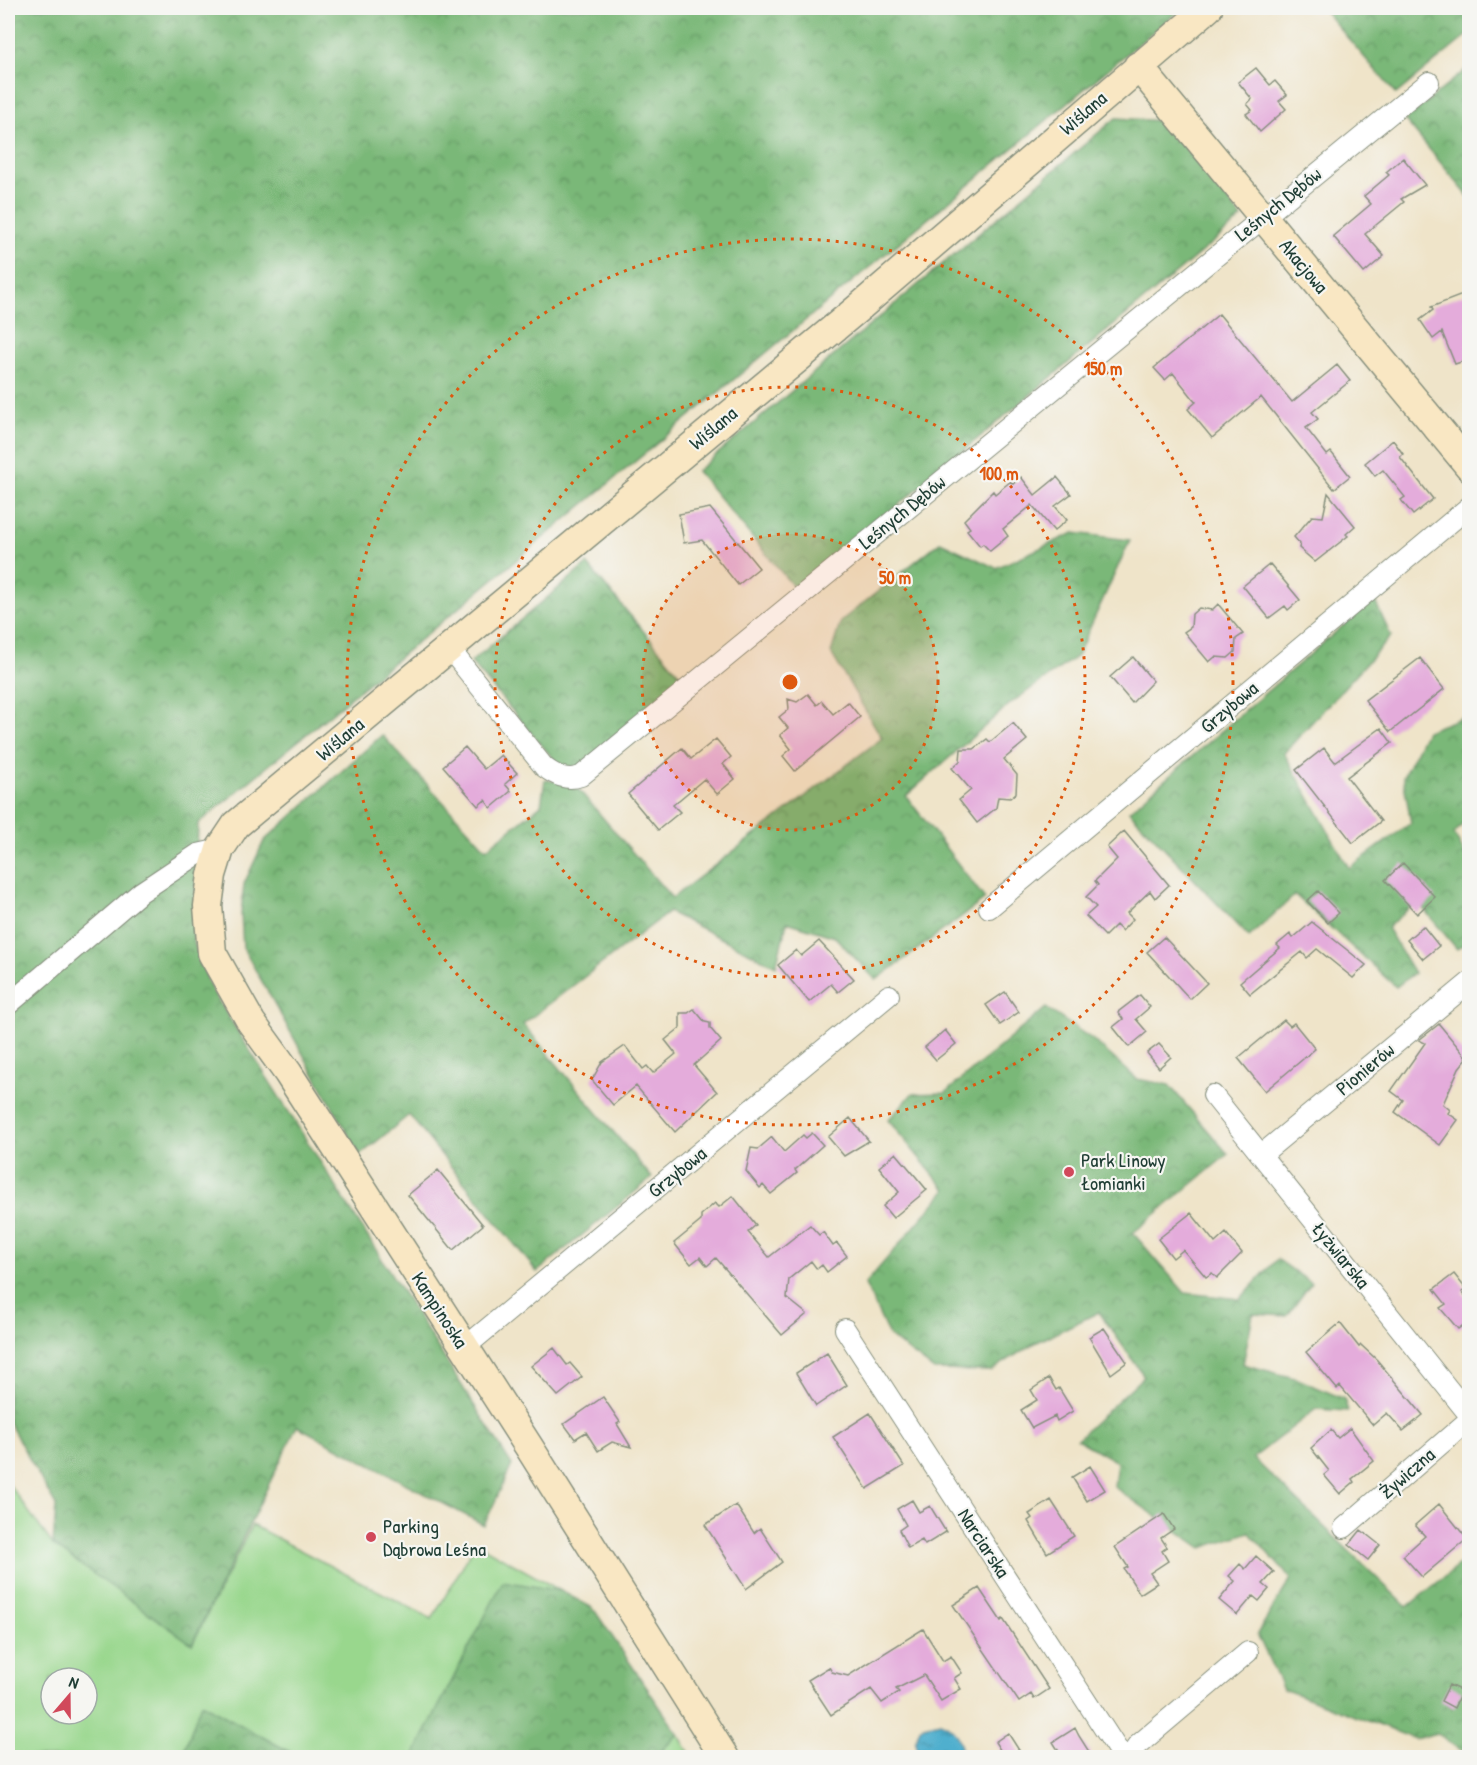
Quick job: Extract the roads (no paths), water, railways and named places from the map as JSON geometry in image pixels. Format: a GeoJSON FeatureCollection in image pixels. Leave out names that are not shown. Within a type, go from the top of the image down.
{"type":"FeatureCollection","features":[{"type":"Feature","properties":{"kind":"main road","name":"Wiślana"},"geometry":{"type":"LineString","coordinates":[[220,849],[236,825],[856,310],[1208,8]]}},
{"type":"Feature","properties":{"kind":"main road","name":"Akacjowa"},"geometry":{"type":"LineString","coordinates":[[1138,66],[1470,467]]}},
{"type":"Feature","properties":{"kind":"main road","name":"Kampinoska"},"geometry":{"type":"LineString","coordinates":[[220,849],[212,875],[208,906],[212,953],[251,1022],[288,1073],[725,1758]]}},
{"type":"Feature","properties":{"kind":"street","name":"Leśnych Dębów"},"geometry":{"type":"LineString","coordinates":[[449,648],[544,767],[563,777],[572,779],[582,776],[1429,82]]}},
{"type":"Feature","properties":{"kind":"street","name":"Grzybowa"},"geometry":{"type":"LineString","coordinates":[[989,908],[1470,506]]}},
{"type":"Feature","properties":{"kind":"street"},"geometry":{"type":"LineString","coordinates":[[8,1005],[141,892],[198,854],[220,849]]}},
{"type":"Feature","properties":{"kind":"street","name":"Pionierów"},"geometry":{"type":"LineString","coordinates":[[1261,1155],[1470,982]]}},
{"type":"Feature","properties":{"kind":"street","name":"Grzybowa"},"geometry":{"type":"LineString","coordinates":[[464,1348],[889,994]]}},
{"type":"Feature","properties":{"kind":"street","name":"Łyżwiarska"},"geometry":{"type":"LineString","coordinates":[[1213,1095],[1470,1417]]}},
{"type":"Feature","properties":{"kind":"street","name":"Narciarska"},"geometry":{"type":"LineString","coordinates":[[845,1329],[1123,1758]]}},
{"type":"Feature","properties":{"kind":"street","name":"Żywiczna"},"geometry":{"type":"LineString","coordinates":[[1344,1528],[1470,1417]]}},
{"type":"Feature","properties":{"kind":"street"},"geometry":{"type":"LineString","coordinates":[[1129,1758],[1138,1745],[1248,1652]]}},
{"type":"Feature","properties":{"kind":"water"},"geometry":{"type":"Polygon","coordinates":[[[940,1722],[954,1731],[963,1757],[921,1757],[916,1742],[921,1727],[940,1722]]]}},
{"type":"Feature","properties":{"kind":"place","name":"Park Linowy Łomianki"},"geometry":{"type":"Point","coordinates":[1069,1172]}},
{"type":"Feature","properties":{"kind":"place","name":"Parking Dąbrowa Leśna"},"geometry":{"type":"Point","coordinates":[371,1537]}}]}
